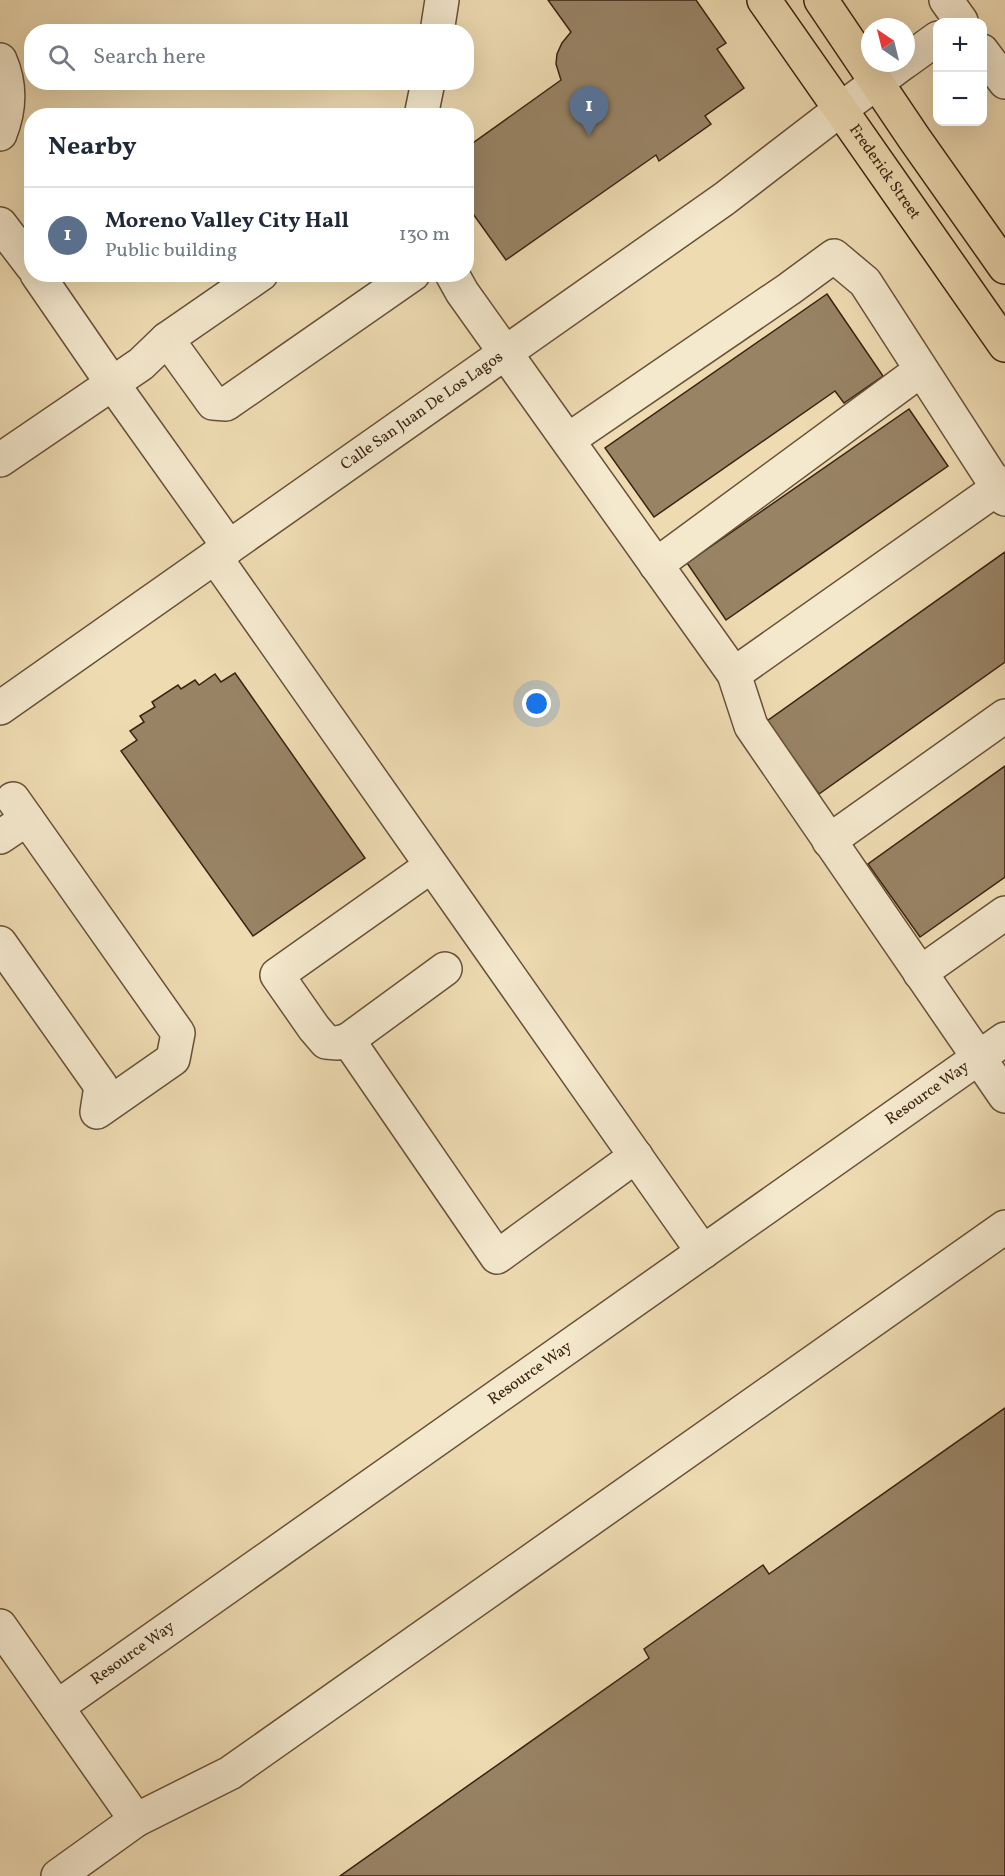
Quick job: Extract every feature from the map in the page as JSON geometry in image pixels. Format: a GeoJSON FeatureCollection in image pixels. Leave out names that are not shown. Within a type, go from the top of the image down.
{"type":"FeatureCollection","features":[{"type":"Feature","properties":{"kind":"main road","name":"Frederick Street"},"geometry":{"type":"LineString","coordinates":[[764,0],[841,109],[877,165],[1005,345]]}},
{"type":"Feature","properties":{"kind":"main road"},"geometry":{"type":"LineString","coordinates":[[821,0],[1005,267]]}},
{"type":"Feature","properties":{"kind":"street"},"geometry":{"type":"LineString","coordinates":[[438,24],[442,0]]}},
{"type":"Feature","properties":{"kind":"street","name":"Calle San Juan De Los Lagos"},"geometry":{"type":"LineString","coordinates":[[915,53],[933,38]]}},
{"type":"Feature","properties":{"kind":"street"},"geometry":{"type":"LineString","coordinates":[[987,58],[1005,82]]}},
{"type":"Feature","properties":{"kind":"street"},"geometry":{"type":"LineString","coordinates":[[0,60],[7,76],[7,115],[0,134]]}},
{"type":"Feature","properties":{"kind":"street","name":"Calle San Juan De Los Lagos"},"geometry":{"type":"LineString","coordinates":[[0,708],[724,199],[890,72]]}},
{"type":"Feature","properties":{"kind":"street"},"geometry":{"type":"LineString","coordinates":[[423,108],[426,90]]}},
{"type":"Feature","properties":{"kind":"street"},"geometry":{"type":"LineString","coordinates":[[0,224],[23,266]]}},
{"type":"Feature","properties":{"kind":"street"},"geometry":{"type":"LineString","coordinates":[[568,440],[834,256],[865,282],[1002,490],[734,674]]}},
{"type":"Feature","properties":{"kind":"street"},"geometry":{"type":"LineString","coordinates":[[35,282],[112,383],[221,552],[431,866],[703,1252]]}},
{"type":"Feature","properties":{"kind":"street"},"geometry":{"type":"LineString","coordinates":[[5,446],[141,364],[167,339],[249,282]]}},
{"type":"Feature","properties":{"kind":"street"},"geometry":{"type":"LineString","coordinates":[[167,339],[213,403],[226,404],[401,282]]}},
{"type":"Feature","properties":{"kind":"street"},"geometry":{"type":"LineString","coordinates":[[456,282],[734,674],[751,726],[1005,1096]]}},
{"type":"Feature","properties":{"kind":"street"},"geometry":{"type":"LineString","coordinates":[[656,565],[921,370]]}},
{"type":"Feature","properties":{"kind":"street"},"geometry":{"type":"LineString","coordinates":[[829,840],[1005,716]]}},
{"type":"Feature","properties":{"kind":"street"},"geometry":{"type":"LineString","coordinates":[[0,837],[20,809],[178,1033],[173,1059],[97,1112],[101,1086],[0,943]]}},
{"type":"Feature","properties":{"kind":"street"},"geometry":{"type":"LineString","coordinates":[[431,866],[277,975],[326,1042],[338,1043],[348,1040],[445,969]]}},
{"type":"Feature","properties":{"kind":"street"},"geometry":{"type":"LineString","coordinates":[[920,973],[1005,913]]}},
{"type":"Feature","properties":{"kind":"street"},"geometry":{"type":"LineString","coordinates":[[348,1040],[497,1257],[636,1156]]}},
{"type":"Feature","properties":{"kind":"street","name":"Resource Way"},"geometry":{"type":"LineString","coordinates":[[57,1707],[1005,1040]]}},
{"type":"Feature","properties":{"kind":"street"},"geometry":{"type":"LineString","coordinates":[[58,1876],[136,1820],[230,1773],[1005,1227]]}},
{"type":"Feature","properties":{"kind":"street"},"geometry":{"type":"LineString","coordinates":[[0,1626],[136,1820]]}},
{"type":"Feature","properties":{"kind":"building"},"geometry":{"type":"Polygon","coordinates":[[[548,0],[696,0],[726,43],[717,49],[744,88],[705,116],[711,124],[659,161],[656,155],[506,260],[474,215],[474,142],[561,80],[556,64],[557,54],[571,32],[548,0]]]}},
{"type":"Feature","properties":{"kind":"building"},"geometry":{"type":"Polygon","coordinates":[[[827,294],[883,376],[844,403],[835,391],[654,517],[605,448],[827,294]]]}},
{"type":"Feature","properties":{"kind":"building"},"geometry":{"type":"Polygon","coordinates":[[[909,409],[948,466],[726,620],[687,563],[909,409]]]}},
{"type":"Feature","properties":{"kind":"building"},"geometry":{"type":"Polygon","coordinates":[[[1005,552],[1005,662],[819,794],[767,721],[1005,552]]]}},
{"type":"Feature","properties":{"kind":"building"},"geometry":{"type":"Polygon","coordinates":[[[235,673],[365,858],[253,936],[121,751],[137,740],[130,731],[144,722],[140,716],[155,707],[152,702],[178,685],[181,689],[195,680],[199,685],[215,674],[221,682],[235,673]]]}},
{"type":"Feature","properties":{"kind":"building"},"geometry":{"type":"Polygon","coordinates":[[[1005,766],[1005,877],[920,937],[868,864],[1005,766]]]}},
{"type":"Feature","properties":{"kind":"building"},"geometry":{"type":"Polygon","coordinates":[[[1005,1408],[1005,1876],[340,1876],[649,1658],[644,1649],[763,1565],[769,1574],[1005,1408]]]}},
{"type":"Feature","properties":{"kind":"place","name":"Moreno Valley City Hall"},"geometry":{"type":"Point","coordinates":[589,136]}}]}
